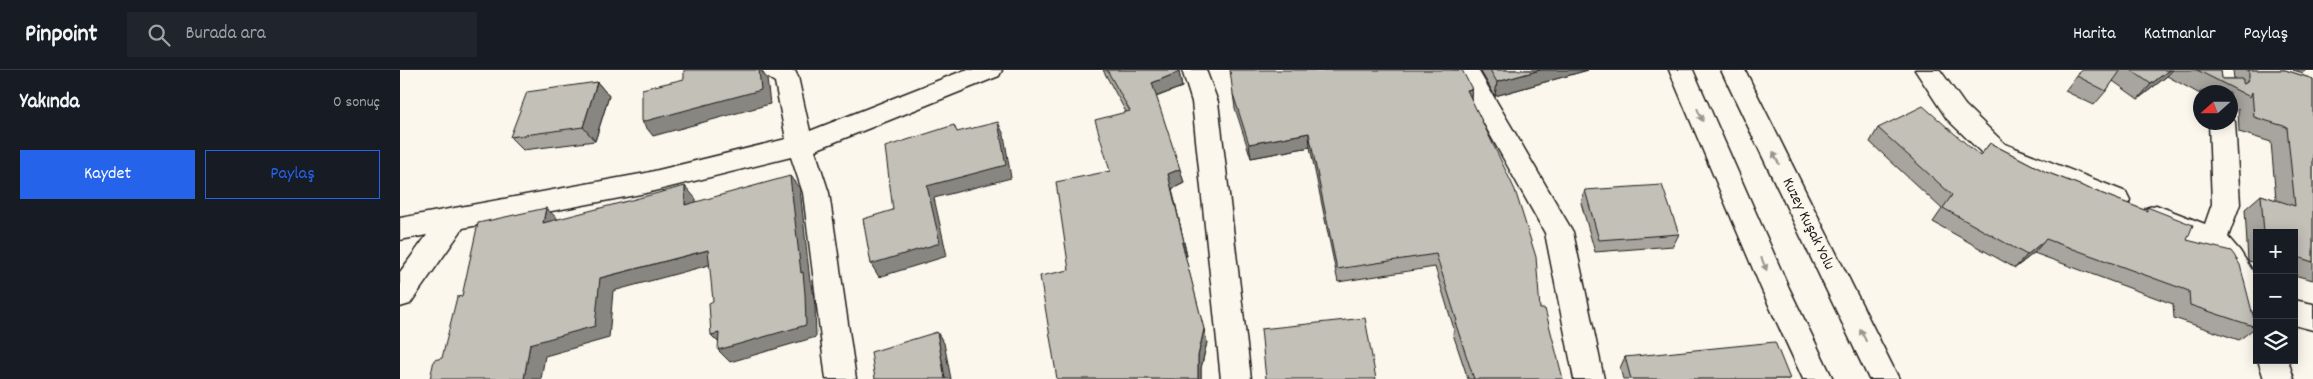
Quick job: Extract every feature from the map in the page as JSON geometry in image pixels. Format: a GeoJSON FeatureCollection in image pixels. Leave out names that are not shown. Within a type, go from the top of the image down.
{"type":"FeatureCollection","features":[{"type":"Feature","properties":{"kind":"street"},"geometry":{"type":"LineString","coordinates":[[774,70],[786,77],[800,145],[816,193],[842,379]]}},
{"type":"Feature","properties":{"kind":"street"},"geometry":{"type":"LineString","coordinates":[[400,229],[646,183],[800,145],[990,70]]}},
{"type":"Feature","properties":{"kind":"street"},"geometry":{"type":"LineString","coordinates":[[1194,70],[1205,102],[1236,379]]}},
{"type":"Feature","properties":{"kind":"street"},"geometry":{"type":"LineString","coordinates":[[1466,70],[1559,232],[1589,379]]}},
{"type":"Feature","properties":{"kind":"street"},"geometry":{"type":"LineString","coordinates":[[1681,70],[1775,288],[1818,379]]}},
{"type":"Feature","properties":{"kind":"street","name":"Kuzey Kuşak Yolu"},"geometry":{"type":"LineString","coordinates":[[1733,70],[1884,379]]}},
{"type":"Feature","properties":{"kind":"street"},"geometry":{"type":"LineString","coordinates":[[1927,70],[1956,112],[1996,151],[2213,239],[2230,259],[2253,298]]}},
{"type":"Feature","properties":{"kind":"street"},"geometry":{"type":"LineString","coordinates":[[2213,239],[2226,204],[2222,130]]}},
{"type":"Feature","properties":{"kind":"street"},"geometry":{"type":"LineString","coordinates":[[400,295],[454,219]]}},
{"type":"Feature","properties":{"kind":"street"},"geometry":{"type":"LineString","coordinates":[[2298,313],[2313,317]]}},
{"type":"Feature","properties":{"kind":"street"},"geometry":{"type":"LineString","coordinates":[[2274,364],[2279,379]]}},
{"type":"Feature","properties":{"kind":"building"},"geometry":{"type":"Polygon","coordinates":[[[684,70],[759,70],[761,90],[642,122],[642,89],[684,79],[684,70]]]}},
{"type":"Feature","properties":{"kind":"building"},"geometry":{"type":"Polygon","coordinates":[[[1107,70],[1178,70],[1179,72],[1152,83],[1180,169],[1168,174],[1184,242],[1182,243],[1204,329],[1198,356],[1198,379],[1057,379],[1040,276],[1069,270],[1056,182],[1110,171],[1095,120],[1130,111],[1107,70]]]}},
{"type":"Feature","properties":{"kind":"building"},"geometry":{"type":"Polygon","coordinates":[[[1230,70],[1462,70],[1472,89],[1467,90],[1515,190],[1536,257],[1540,309],[1545,309],[1563,379],[1474,379],[1455,322],[1457,321],[1436,254],[1337,269],[1309,133],[1249,144],[1233,94],[1230,70]]]}},
{"type":"Feature","properties":{"kind":"building"},"geometry":{"type":"Polygon","coordinates":[[[1490,70],[1540,70],[1497,82],[1490,70]]]}},
{"type":"Feature","properties":{"kind":"building"},"geometry":{"type":"Polygon","coordinates":[[[2081,70],[2121,70],[2106,91],[2077,76],[2081,70]]]}},
{"type":"Feature","properties":{"kind":"building"},"geometry":{"type":"Polygon","coordinates":[[[2131,70],[2169,70],[2151,84],[2131,70]]]}},
{"type":"Feature","properties":{"kind":"building"},"geometry":{"type":"Polygon","coordinates":[[[2197,70],[2221,70],[2222,79],[2243,79],[2243,84],[2246,83],[2249,77],[2249,70],[2285,70],[2313,79],[2313,262],[2298,257],[2298,229],[2264,229],[2261,195],[2295,206],[2287,127],[2254,117],[2252,92],[2250,97],[2238,91],[2238,85],[2226,85],[2197,70]]]}},
{"type":"Feature","properties":{"kind":"building"},"geometry":{"type":"Polygon","coordinates":[[[597,82],[583,127],[510,137],[527,92],[597,82]]]}},
{"type":"Feature","properties":{"kind":"building"},"geometry":{"type":"Polygon","coordinates":[[[1923,106],[1980,156],[1990,143],[2046,172],[2147,211],[2147,207],[2193,225],[2187,240],[2231,251],[2240,265],[2253,315],[2253,326],[2190,305],[2189,291],[2046,239],[2027,255],[1943,208],[1952,195],[1878,128],[1923,106]]]}},
{"type":"Feature","properties":{"kind":"building"},"geometry":{"type":"Polygon","coordinates":[[[998,122],[1006,165],[927,186],[940,243],[871,264],[863,219],[893,210],[885,147],[954,125],[957,132],[998,122]]]}},
{"type":"Feature","properties":{"kind":"building"},"geometry":{"type":"Polygon","coordinates":[[[790,176],[801,273],[803,272],[806,325],[718,350],[719,333],[711,335],[709,303],[713,301],[708,250],[600,278],[595,326],[530,344],[524,379],[430,379],[434,360],[442,358],[457,297],[462,296],[478,223],[546,208],[543,223],[685,186],[685,205],[790,176]]]}},
{"type":"Feature","properties":{"kind":"building"},"geometry":{"type":"Polygon","coordinates":[[[1662,185],[1679,234],[1599,240],[1585,190],[1662,185]]]}},
{"type":"Feature","properties":{"kind":"building"},"geometry":{"type":"Polygon","coordinates":[[[1365,318],[1376,379],[1266,379],[1261,329],[1365,318]]]}},
{"type":"Feature","properties":{"kind":"building"},"geometry":{"type":"Polygon","coordinates":[[[937,332],[945,379],[875,379],[871,352],[937,332]]]}},
{"type":"Feature","properties":{"kind":"building"},"geometry":{"type":"Polygon","coordinates":[[[1775,342],[1790,379],[1631,379],[1625,357],[1775,342]]]}}]}
